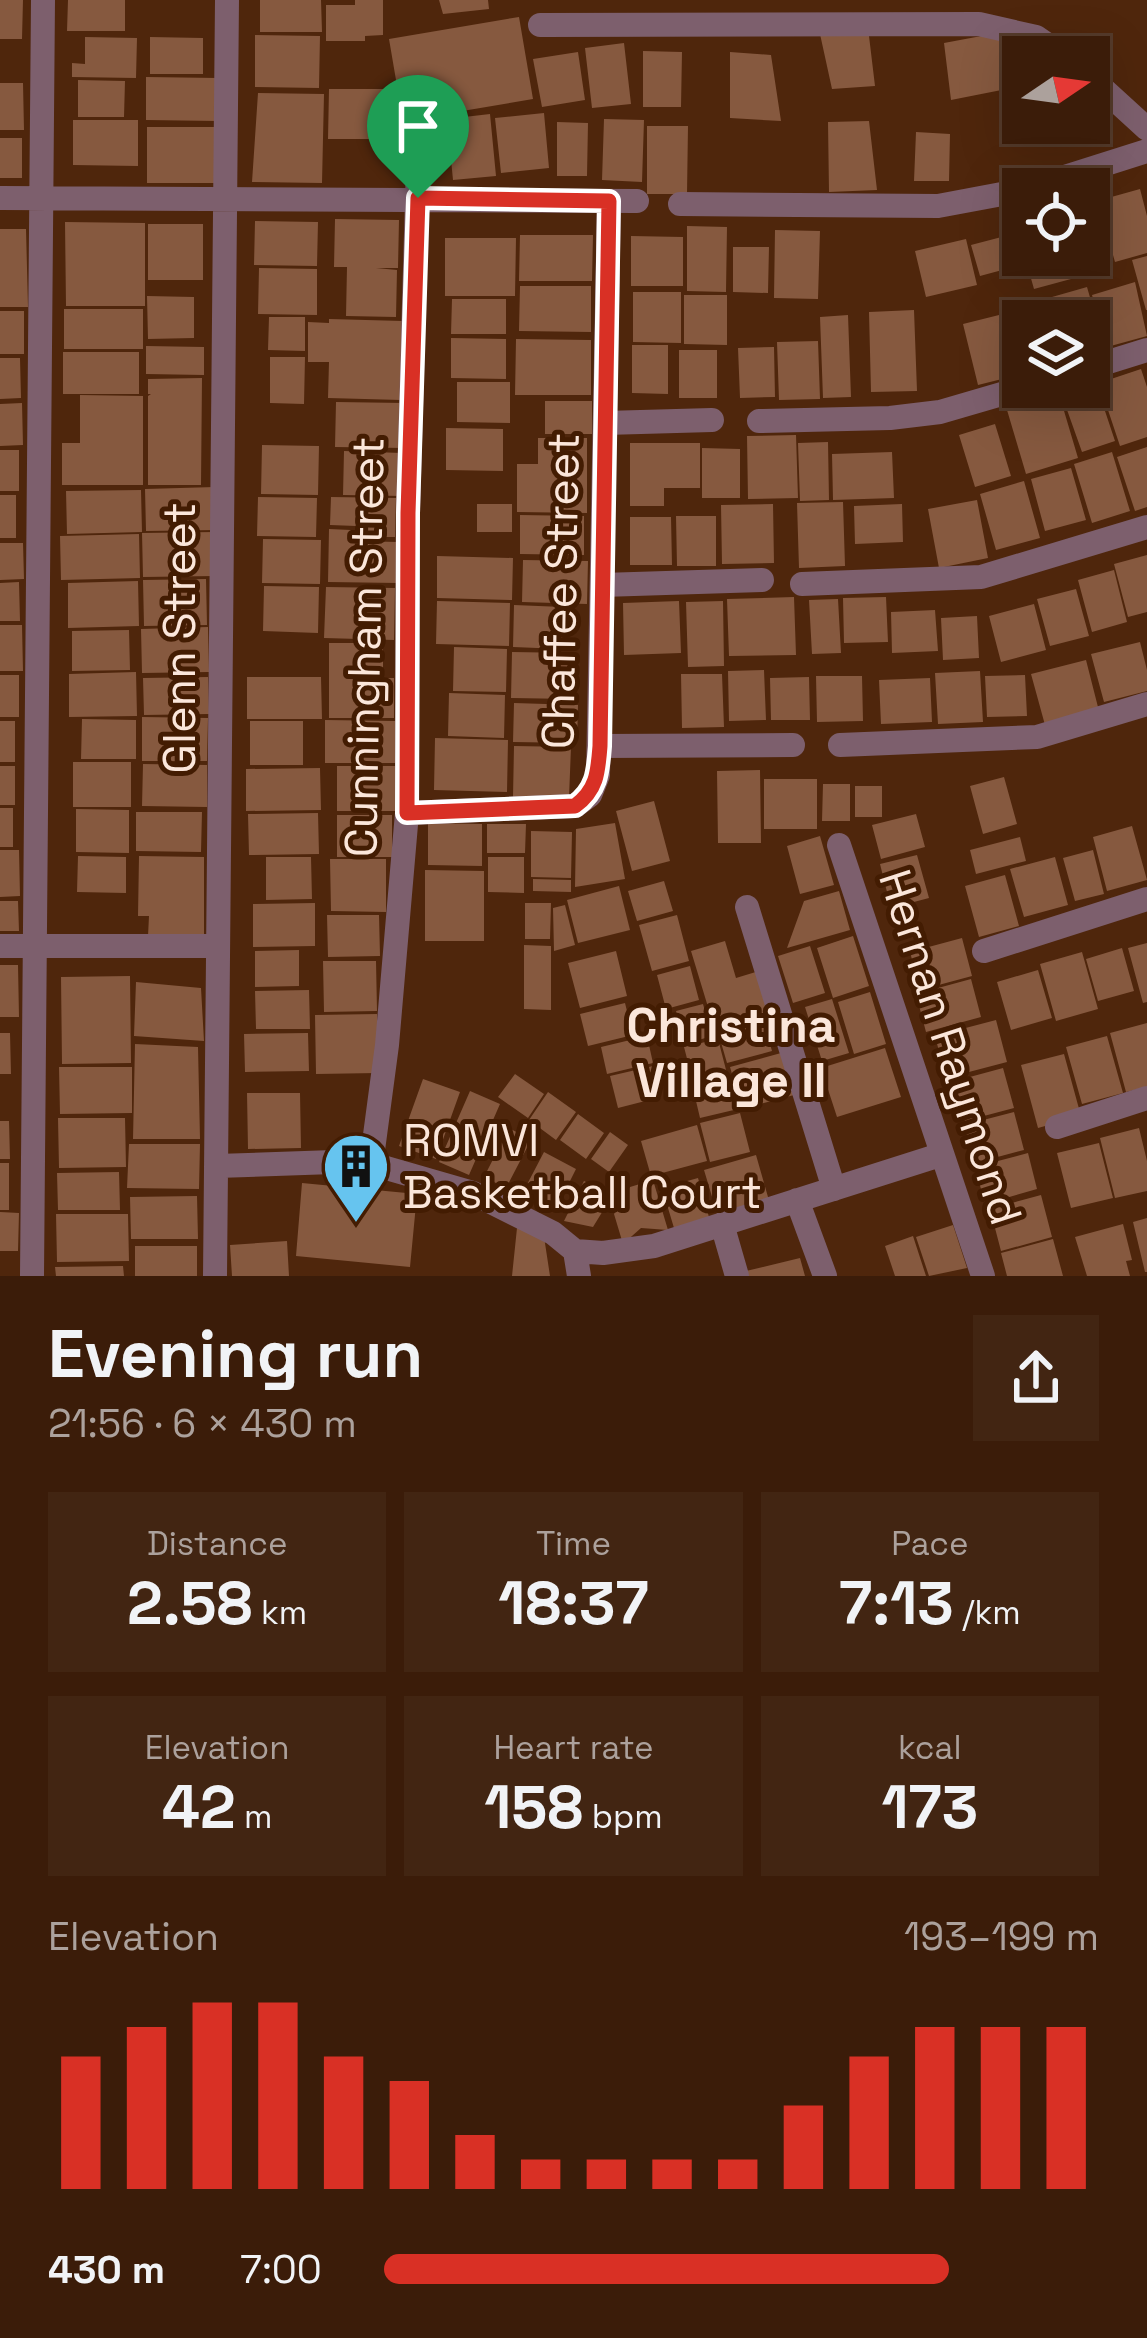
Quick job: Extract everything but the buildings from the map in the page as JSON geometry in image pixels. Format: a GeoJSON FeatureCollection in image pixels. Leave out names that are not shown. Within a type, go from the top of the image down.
{"type":"FeatureCollection","features":[{"type":"Feature","properties":{"kind":"street"},"geometry":{"type":"LineString","coordinates":[[32,1276],[44,0]]}},
{"type":"Feature","properties":{"kind":"street","name":"Glenn Street"},"geometry":{"type":"LineString","coordinates":[[215,1276],[227,0]]}},
{"type":"Feature","properties":{"kind":"street"},"geometry":{"type":"LineString","coordinates":[[540,25],[979,24],[1028,36]]}},
{"type":"Feature","properties":{"kind":"street"},"geometry":{"type":"LineString","coordinates":[[1110,95],[1147,129]]}},
{"type":"Feature","properties":{"kind":"street","name":"Cunningham Street"},"geometry":{"type":"LineString","coordinates":[[371,1165],[385,1066],[407,813],[408,513],[419,129]]}},
{"type":"Feature","properties":{"kind":"street"},"geometry":{"type":"LineString","coordinates":[[1094,168],[1147,151]]}},
{"type":"Feature","properties":{"kind":"street"},"geometry":{"type":"LineString","coordinates":[[680,204],[938,206],[1002,194]]}},
{"type":"Feature","properties":{"kind":"street"},"geometry":{"type":"LineString","coordinates":[[0,198],[637,201]]}},
{"type":"Feature","properties":{"kind":"street","name":"Chaffee Street"},"geometry":{"type":"LineString","coordinates":[[407,813],[575,806],[590,795],[598,776],[609,201]]}},
{"type":"Feature","properties":{"kind":"street"},"geometry":{"type":"LineString","coordinates":[[1110,361],[1147,350]]}},
{"type":"Feature","properties":{"kind":"street"},"geometry":{"type":"LineString","coordinates":[[759,421],[890,418],[940,412],[1002,394]]}},
{"type":"Feature","properties":{"kind":"street"},"geometry":{"type":"LineString","coordinates":[[605,423],[712,420]]}},
{"type":"Feature","properties":{"kind":"street"},"geometry":{"type":"LineString","coordinates":[[802,584],[981,577],[1147,527]]}},
{"type":"Feature","properties":{"kind":"street"},"geometry":{"type":"LineString","coordinates":[[602,585],[762,580]]}},
{"type":"Feature","properties":{"kind":"street"},"geometry":{"type":"LineString","coordinates":[[840,746],[1037,737],[1147,704]]}},
{"type":"Feature","properties":{"kind":"street"},"geometry":{"type":"LineString","coordinates":[[600,746],[793,745]]}},
{"type":"Feature","properties":{"kind":"street","name":"Hernan Raymond"},"geometry":{"type":"LineString","coordinates":[[839,844],[983,1276]]}},
{"type":"Feature","properties":{"kind":"street"},"geometry":{"type":"LineString","coordinates":[[984,951],[1147,899]]}},
{"type":"Feature","properties":{"kind":"street"},"geometry":{"type":"LineString","coordinates":[[747,907],[834,1189]]}},
{"type":"Feature","properties":{"kind":"street"},"geometry":{"type":"LineString","coordinates":[[0,946],[218,946]]}},
{"type":"Feature","properties":{"kind":"street"},"geometry":{"type":"LineString","coordinates":[[1057,1127],[1147,1098]]}},
{"type":"Feature","properties":{"kind":"street"},"geometry":{"type":"LineString","coordinates":[[217,1166],[362,1161],[473,1193],[553,1233],[577,1263],[603,1253],[654,1246],[940,1155]]}},
{"type":"Feature","properties":{"kind":"street"},"geometry":{"type":"LineString","coordinates":[[797,1200],[825,1276]]}},
{"type":"Feature","properties":{"kind":"street"},"geometry":{"type":"LineString","coordinates":[[722,1224],[737,1276]]}},
{"type":"Feature","properties":{"kind":"place","name":"ROMVI Basketball Court"},"geometry":{"type":"Point","coordinates":[356,1225]}},
{"type":"Feature","properties":{"kind":"district","name":"Christina Village II"},"geometry":{"type":"Point","coordinates":[731,1052]}},
{"type":"Feature","properties":{"kind":"route"},"geometry":{"type":"LineString","coordinates":[[418,198],[609,201],[600,746],[598,776],[590,795],[575,806],[407,813],[408,513],[418,198]]}}]}
